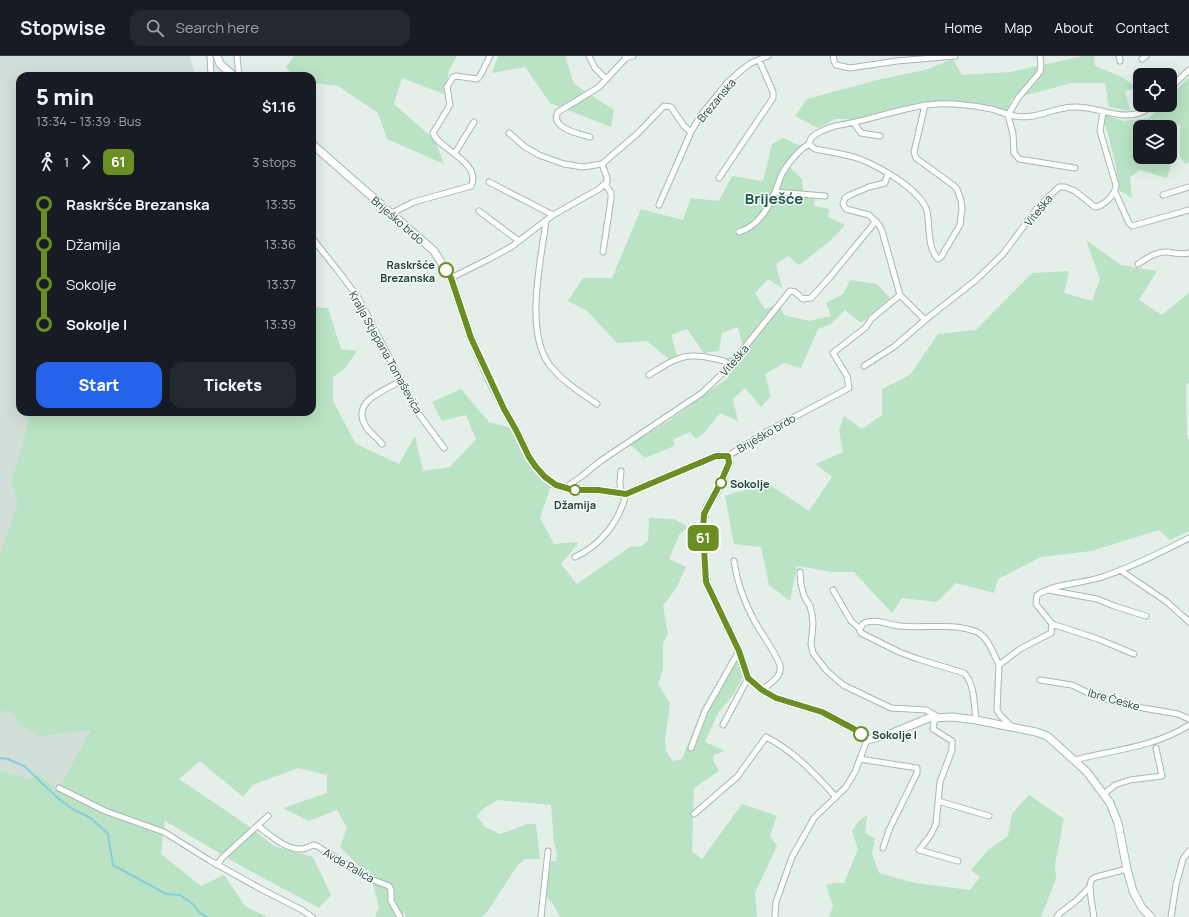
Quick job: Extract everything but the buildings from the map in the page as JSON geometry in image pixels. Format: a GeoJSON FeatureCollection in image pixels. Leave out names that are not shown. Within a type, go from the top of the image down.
{"type":"FeatureCollection","features":[{"type":"Feature","properties":{"kind":"street"},"geometry":{"type":"LineString","coordinates":[[210,56],[210,72]]}},
{"type":"Feature","properties":{"kind":"street"},"geometry":{"type":"LineString","coordinates":[[217,56],[220,64],[229,72]]}},
{"type":"Feature","properties":{"kind":"street"},"geometry":{"type":"LineString","coordinates":[[237,56],[239,72]]}},
{"type":"Feature","properties":{"kind":"street"},"geometry":{"type":"LineString","coordinates":[[392,214],[414,202],[471,186],[473,181],[469,169],[455,153],[434,135],[440,121],[450,105],[447,91],[449,82],[453,76],[477,79],[490,56]]}},
{"type":"Feature","properties":{"kind":"street"},"geometry":{"type":"LineString","coordinates":[[589,56],[595,68],[606,79]]}},
{"type":"Feature","properties":{"kind":"street"},"geometry":{"type":"LineString","coordinates":[[590,138],[564,128],[558,124],[558,112],[599,87],[625,57],[633,56]]}},
{"type":"Feature","properties":{"kind":"street","name":"Brezanska"},"geometry":{"type":"LineString","coordinates":[[509,133],[525,147],[539,155],[564,164],[582,168],[602,164],[638,133],[664,106],[670,107],[684,126],[691,132],[701,115],[728,82],[743,68],[768,56]]}},
{"type":"Feature","properties":{"kind":"street"},"geometry":{"type":"LineString","coordinates":[[833,56],[836,65],[850,68],[897,61],[955,56]]}},
{"type":"Feature","properties":{"kind":"street"},"geometry":{"type":"LineString","coordinates":[[1040,56],[1040,72],[1018,98],[1008,115],[1013,134],[1014,156],[1019,159],[1033,160],[1074,168]]}},
{"type":"Feature","properties":{"kind":"street"},"geometry":{"type":"LineString","coordinates":[[719,178],[773,98],[773,92],[759,60]]}},
{"type":"Feature","properties":{"kind":"street"},"geometry":{"type":"LineString","coordinates":[[1177,81],[1189,70]]}},
{"type":"Feature","properties":{"kind":"street"},"geometry":{"type":"LineString","coordinates":[[739,232],[753,226],[760,218],[775,192],[782,173],[791,160],[799,150],[810,143],[812,138],[823,129],[925,106],[949,104],[988,108],[1008,115],[1027,117],[1074,107],[1126,116],[1142,112]]}},
{"type":"Feature","properties":{"kind":"street"},"geometry":{"type":"LineString","coordinates":[[810,143],[810,145],[815,149],[861,160],[888,173],[922,200],[926,211],[930,240],[935,256],[938,259],[941,257],[960,225],[962,209],[961,200],[957,189],[916,158],[914,152],[925,106]]}},
{"type":"Feature","properties":{"kind":"street"},"geometry":{"type":"LineString","coordinates":[[1104,112],[1100,131],[1116,185],[1115,192],[1129,223],[1132,226],[1189,210]]}},
{"type":"Feature","properties":{"kind":"street"},"geometry":{"type":"LineString","coordinates":[[455,153],[474,122]]}},
{"type":"Feature","properties":{"kind":"street"},"geometry":{"type":"LineString","coordinates":[[854,123],[861,133],[880,136]]}},
{"type":"Feature","properties":{"kind":"street"},"geometry":{"type":"LineString","coordinates":[[659,205],[691,132]]}},
{"type":"Feature","properties":{"kind":"street","name":"Briješko brdo"},"geometry":{"type":"LineString","coordinates":[[316,148],[434,251],[451,278],[471,338],[489,379],[529,457],[545,477],[556,485],[565,488],[573,490],[598,490],[624,494],[716,456],[728,456],[766,432],[849,388],[847,376],[833,353],[866,327],[871,319],[900,295]]}},
{"type":"Feature","properties":{"kind":"street"},"geometry":{"type":"LineString","coordinates":[[451,278],[489,259],[519,241],[553,215],[599,189],[605,184],[607,178],[602,164]]}},
{"type":"Feature","properties":{"kind":"street"},"geometry":{"type":"LineString","coordinates":[[888,173],[885,183],[869,187],[850,195],[845,198],[842,204],[846,209],[869,215],[876,221],[882,231],[900,295],[925,320]]}},
{"type":"Feature","properties":{"kind":"street"},"geometry":{"type":"LineString","coordinates":[[489,182],[553,215]]}},
{"type":"Feature","properties":{"kind":"street"},"geometry":{"type":"LineString","coordinates":[[602,252],[611,199],[611,193],[605,184]]}},
{"type":"Feature","properties":{"kind":"street","name":"Viteška"},"geometry":{"type":"LineString","coordinates":[[864,366],[895,346],[925,320],[976,280],[1003,254],[1038,207],[1059,188],[1065,187],[1075,191],[1095,207],[1115,192]]}},
{"type":"Feature","properties":{"kind":"street"},"geometry":{"type":"LineString","coordinates":[[1163,195],[1189,187]]}},
{"type":"Feature","properties":{"kind":"street"},"geometry":{"type":"LineString","coordinates":[[775,192],[825,196]]}},
{"type":"Feature","properties":{"kind":"street"},"geometry":{"type":"LineString","coordinates":[[479,211],[519,241]]}},
{"type":"Feature","properties":{"kind":"street"},"geometry":{"type":"LineString","coordinates":[[546,221],[535,311],[540,344],[551,367],[571,386],[598,404]]}},
{"type":"Feature","properties":{"kind":"street","name":"Viteška"},"geometry":{"type":"LineString","coordinates":[[565,488],[611,454],[702,393],[727,370],[790,291],[795,292],[803,299],[811,298],[876,221]]}},
{"type":"Feature","properties":{"kind":"street","name":"Kralja Stjepana Tomaševića"},"geometry":{"type":"LineString","coordinates":[[316,243],[359,300],[418,413],[444,448]]}},
{"type":"Feature","properties":{"kind":"street"},"geometry":{"type":"LineString","coordinates":[[1138,264],[1149,257],[1160,253],[1189,253]]}},
{"type":"Feature","properties":{"kind":"street"},"geometry":{"type":"LineString","coordinates":[[649,375],[682,357],[693,356],[727,363],[727,370]]}},
{"type":"Feature","properties":{"kind":"street"},"geometry":{"type":"LineString","coordinates":[[382,444],[368,429],[362,419],[361,413],[365,404],[371,398],[401,381]]}},
{"type":"Feature","properties":{"kind":"street"},"geometry":{"type":"LineString","coordinates":[[728,456],[729,463],[704,514],[703,532],[706,582],[739,651],[748,678],[762,690],[776,698],[822,712],[854,729],[867,740]]}},
{"type":"Feature","properties":{"kind":"street"},"geometry":{"type":"LineString","coordinates":[[575,558],[590,549],[607,534],[616,520],[623,506],[624,494],[620,482],[621,471]]}},
{"type":"Feature","properties":{"kind":"street"},"geometry":{"type":"LineString","coordinates":[[1134,654],[1098,639],[1052,624],[1036,604],[1037,595],[1046,590],[1100,577],[1139,563],[1189,538]]}},
{"type":"Feature","properties":{"kind":"street"},"geometry":{"type":"LineString","coordinates":[[734,561],[736,577],[741,593],[780,665],[781,672],[762,690]]}},
{"type":"Feature","properties":{"kind":"street"},"geometry":{"type":"LineString","coordinates":[[1120,570],[1167,602],[1189,622]]}},
{"type":"Feature","properties":{"kind":"street"},"geometry":{"type":"LineString","coordinates":[[800,572],[804,596],[810,606],[812,615],[813,624],[811,644],[813,653],[826,670],[843,685],[891,708],[926,710],[938,717]]}},
{"type":"Feature","properties":{"kind":"street"},"geometry":{"type":"LineString","coordinates":[[833,590],[851,622],[860,629],[863,634],[898,652],[964,673],[967,676],[972,690],[976,720]]}},
{"type":"Feature","properties":{"kind":"street"},"geometry":{"type":"LineString","coordinates":[[1046,590],[1097,599],[1146,616]]}},
{"type":"Feature","properties":{"kind":"street"},"geometry":{"type":"LineString","coordinates":[[860,629],[862,624],[877,621],[900,626],[958,627],[978,632],[986,641],[999,665],[997,710],[1012,727]]}},
{"type":"Feature","properties":{"kind":"street"},"geometry":{"type":"LineString","coordinates":[[999,665],[1020,649],[1052,633],[1052,624]]}},
{"type":"Feature","properties":{"kind":"street"},"geometry":{"type":"LineString","coordinates":[[691,748],[704,711],[739,651]]}},
{"type":"Feature","properties":{"kind":"street"},"geometry":{"type":"LineString","coordinates":[[723,725],[748,678]]}},
{"type":"Feature","properties":{"kind":"street","name":"Ibre Ćeske"},"geometry":{"type":"LineString","coordinates":[[1040,680],[1072,685],[1095,696],[1126,705],[1178,714],[1189,719]]}},
{"type":"Feature","properties":{"kind":"street"},"geometry":{"type":"LineString","coordinates":[[867,740],[890,734],[929,718],[938,717],[976,720],[1036,732],[1047,736],[1087,772],[1110,803],[1118,823],[1133,891],[1142,908],[1151,917]]}},
{"type":"Feature","properties":{"kind":"street"},"geometry":{"type":"LineString","coordinates":[[938,717],[934,722],[933,729],[949,738],[952,741],[953,747],[940,782],[934,829],[919,850],[958,861]]}},
{"type":"Feature","properties":{"kind":"street"},"geometry":{"type":"LineString","coordinates":[[1074,760],[1127,749],[1159,740],[1170,736],[1189,725]]}},
{"type":"Feature","properties":{"kind":"street"},"geometry":{"type":"LineString","coordinates":[[694,814],[737,777],[766,737],[779,744],[796,757],[836,797]]}},
{"type":"Feature","properties":{"kind":"street"},"geometry":{"type":"LineString","coordinates":[[775,917],[776,902],[792,857],[814,818],[846,787],[860,759],[867,740]]}},
{"type":"Feature","properties":{"kind":"street"},"geometry":{"type":"LineString","coordinates":[[1104,794],[1115,785],[1130,780],[1162,776],[1156,748]]}},
{"type":"Feature","properties":{"kind":"street"},"geometry":{"type":"LineString","coordinates":[[860,759],[917,768],[917,774],[889,830],[883,848]]}},
{"type":"Feature","properties":{"kind":"street"},"geometry":{"type":"LineString","coordinates":[[59,788],[113,814],[164,832],[217,865],[302,910],[312,917]]}},
{"type":"Feature","properties":{"kind":"street"},"geometry":{"type":"LineString","coordinates":[[938,801],[989,816]]}},
{"type":"Feature","properties":{"kind":"street"},"geometry":{"type":"LineString","coordinates":[[217,865],[222,858],[268,816]]}},
{"type":"Feature","properties":{"kind":"street","name":"Avde Palića"},"geometry":{"type":"LineString","coordinates":[[258,826],[281,843],[296,849],[303,849],[313,845],[317,846],[368,878],[386,883],[391,890],[392,901],[400,917]]}},
{"type":"Feature","properties":{"kind":"street"},"geometry":{"type":"LineString","coordinates":[[1171,917],[1176,884],[1183,859],[1189,851]]}},
{"type":"Feature","properties":{"kind":"street"},"geometry":{"type":"LineString","coordinates":[[541,917],[548,852]]}},
{"type":"Feature","properties":{"kind":"street"},"geometry":{"type":"LineString","coordinates":[[1094,917],[1090,882],[1096,877],[1127,869]]}},
{"type":"Feature","properties":{"kind":"street"},"geometry":{"type":"LineString","coordinates":[[1058,917],[1059,914],[1077,900],[1090,887]]}},
{"type":"Feature","properties":{"kind":"shaded area"},"geometry":{"type":"Polygon","coordinates":[[[0,56],[190,56],[194,72],[16,72],[16,416],[53,416],[0,563],[0,56]]]}},
{"type":"Feature","properties":{"kind":"shaded area"},"geometry":{"type":"Polygon","coordinates":[[[0,688],[92,730],[58,790],[37,773],[32,779],[0,771],[0,688]]]}},
{"type":"Feature","properties":{"kind":"green space"},"geometry":{"type":"Polygon","coordinates":[[[294,56],[457,56],[449,70],[444,94],[402,78],[394,104],[435,140],[444,164],[387,139],[378,113],[338,86],[316,83],[316,72],[290,72],[286,67],[294,56]]]}},
{"type":"Feature","properties":{"kind":"green space"},"geometry":{"type":"Polygon","coordinates":[[[498,56],[565,56],[574,84],[614,110],[611,127],[550,103],[525,67],[492,73],[498,56]]]}},
{"type":"Feature","properties":{"kind":"green space"},"geometry":{"type":"Polygon","coordinates":[[[1083,56],[1094,56],[1095,66],[1122,77],[1133,85],[1133,89],[1125,91],[1130,111],[1109,107],[1105,83],[1072,83],[1011,99],[1010,113],[990,105],[949,100],[892,109],[859,119],[835,119],[818,128],[795,116],[807,99],[877,80],[925,70],[953,59],[962,75],[1010,72],[1083,56]]]}},
{"type":"Feature","properties":{"kind":"green space"},"geometry":{"type":"Polygon","coordinates":[[[1189,77],[1189,162],[1185,164],[1180,156],[1180,125],[1177,125],[1177,120],[1133,120],[1133,164],[1169,164],[1171,166],[1167,178],[1140,170],[1130,177],[1132,198],[1120,191],[1114,157],[1105,124],[1105,115],[1124,121],[1149,118],[1155,112],[1177,112],[1177,90],[1189,77]]]}},
{"type":"Feature","properties":{"kind":"green space"},"geometry":{"type":"Polygon","coordinates":[[[783,138],[801,146],[789,166],[802,179],[803,192],[815,197],[814,206],[829,209],[828,217],[845,225],[830,241],[799,265],[788,256],[776,264],[782,288],[768,279],[755,293],[765,309],[779,304],[784,315],[809,321],[831,316],[826,303],[843,294],[850,280],[877,284],[890,298],[861,323],[845,310],[831,324],[818,329],[801,368],[784,363],[765,374],[771,396],[761,407],[745,388],[733,399],[738,421],[720,413],[704,433],[696,439],[690,432],[674,439],[674,446],[645,458],[625,440],[643,437],[673,418],[729,377],[727,358],[741,355],[743,347],[738,327],[722,333],[719,351],[704,353],[687,329],[671,335],[677,355],[669,359],[647,341],[617,343],[587,311],[568,301],[583,278],[612,278],[641,209],[683,220],[691,198],[719,201],[732,176],[763,181],[772,144],[783,138]]]}},
{"type":"Feature","properties":{"kind":"green space"},"geometry":{"type":"Polygon","coordinates":[[[1086,240],[1121,265],[1157,271],[1139,300],[1162,315],[1189,293],[1189,383],[1186,384],[1187,438],[1189,439],[1189,531],[1170,540],[1159,530],[1091,551],[1041,557],[998,579],[994,593],[956,583],[937,602],[902,598],[892,613],[854,572],[832,572],[797,566],[790,601],[769,585],[761,547],[734,544],[725,496],[767,483],[809,511],[832,477],[816,464],[843,452],[839,430],[844,416],[862,429],[882,415],[882,389],[910,375],[938,334],[976,330],[1032,273],[1069,271],[1064,293],[1092,301],[1100,279],[1086,240]]]}},
{"type":"Feature","properties":{"kind":"green space"},"geometry":{"type":"Polygon","coordinates":[[[316,307],[328,308],[341,349],[357,351],[345,368],[333,377],[333,401],[356,444],[399,464],[415,436],[423,471],[450,467],[476,439],[466,415],[442,421],[432,402],[461,389],[489,422],[516,429],[528,458],[551,485],[540,518],[554,544],[579,542],[561,564],[577,584],[630,547],[642,546],[648,540],[649,518],[674,519],[688,527],[679,535],[669,559],[686,567],[677,587],[663,606],[668,634],[663,643],[663,669],[658,684],[670,703],[665,740],[666,752],[673,761],[682,759],[703,706],[737,653],[744,674],[734,694],[718,713],[705,742],[725,751],[714,755],[713,760],[719,771],[694,788],[692,851],[702,859],[742,804],[777,816],[770,835],[777,846],[755,893],[757,917],[560,917],[553,904],[545,895],[551,861],[556,861],[557,853],[554,843],[551,805],[498,800],[484,808],[477,816],[485,827],[500,834],[528,824],[536,824],[540,859],[525,859],[517,866],[487,912],[482,917],[405,917],[405,912],[401,917],[375,917],[379,907],[371,878],[340,847],[347,828],[337,810],[309,821],[283,808],[327,793],[327,775],[298,768],[253,785],[243,797],[200,761],[179,779],[247,825],[274,846],[313,857],[331,895],[319,908],[243,867],[165,821],[161,854],[201,886],[224,875],[245,906],[267,917],[0,917],[0,771],[32,779],[37,773],[58,790],[91,730],[40,736],[19,724],[15,714],[4,710],[0,715],[0,553],[18,504],[11,482],[25,438],[28,417],[316,416],[316,307]]]}},
{"type":"Feature","properties":{"kind":"green space"},"geometry":{"type":"Polygon","coordinates":[[[1029,795],[1064,819],[1055,864],[1056,879],[1041,917],[829,917],[833,906],[826,885],[844,883],[858,849],[852,831],[859,821],[867,815],[865,833],[875,838],[872,854],[879,873],[915,883],[970,890],[980,877],[971,870],[988,850],[1008,836],[1012,814],[1029,795]]]}},
{"type":"Feature","properties":{"kind":"waterway"},"geometry":{"type":"LineString","coordinates":[[0,758],[8,759],[24,766],[59,799],[71,808],[92,819],[108,834],[113,865],[166,894],[180,895],[193,904],[199,912],[207,917]]}},
{"type":"Feature","properties":{"kind":"bus line","name":"61"},"geometry":{"type":"LineString","coordinates":[[446,270],[451,278],[471,338],[504,409],[529,457],[545,477],[556,485],[573,490],[598,490],[626,494],[716,456],[728,456],[729,463],[704,514],[703,532],[706,582],[739,651],[748,678],[762,690],[776,698],[822,712],[861,734]]}},
{"type":"Feature","properties":{"kind":"place","name":"Raskršće Brezanska"},"geometry":{"type":"Point","coordinates":[446,270]}},
{"type":"Feature","properties":{"kind":"place","name":"Sokolje"},"geometry":{"type":"Point","coordinates":[721,483]}},
{"type":"Feature","properties":{"kind":"place","name":"Džamija"},"geometry":{"type":"Point","coordinates":[575,490]}},
{"type":"Feature","properties":{"kind":"place","name":"Sokolje I"},"geometry":{"type":"Point","coordinates":[861,734]}},
{"type":"Feature","properties":{"kind":"district","name":"Briješće"},"geometry":{"type":"Point","coordinates":[774,198]}}]}
